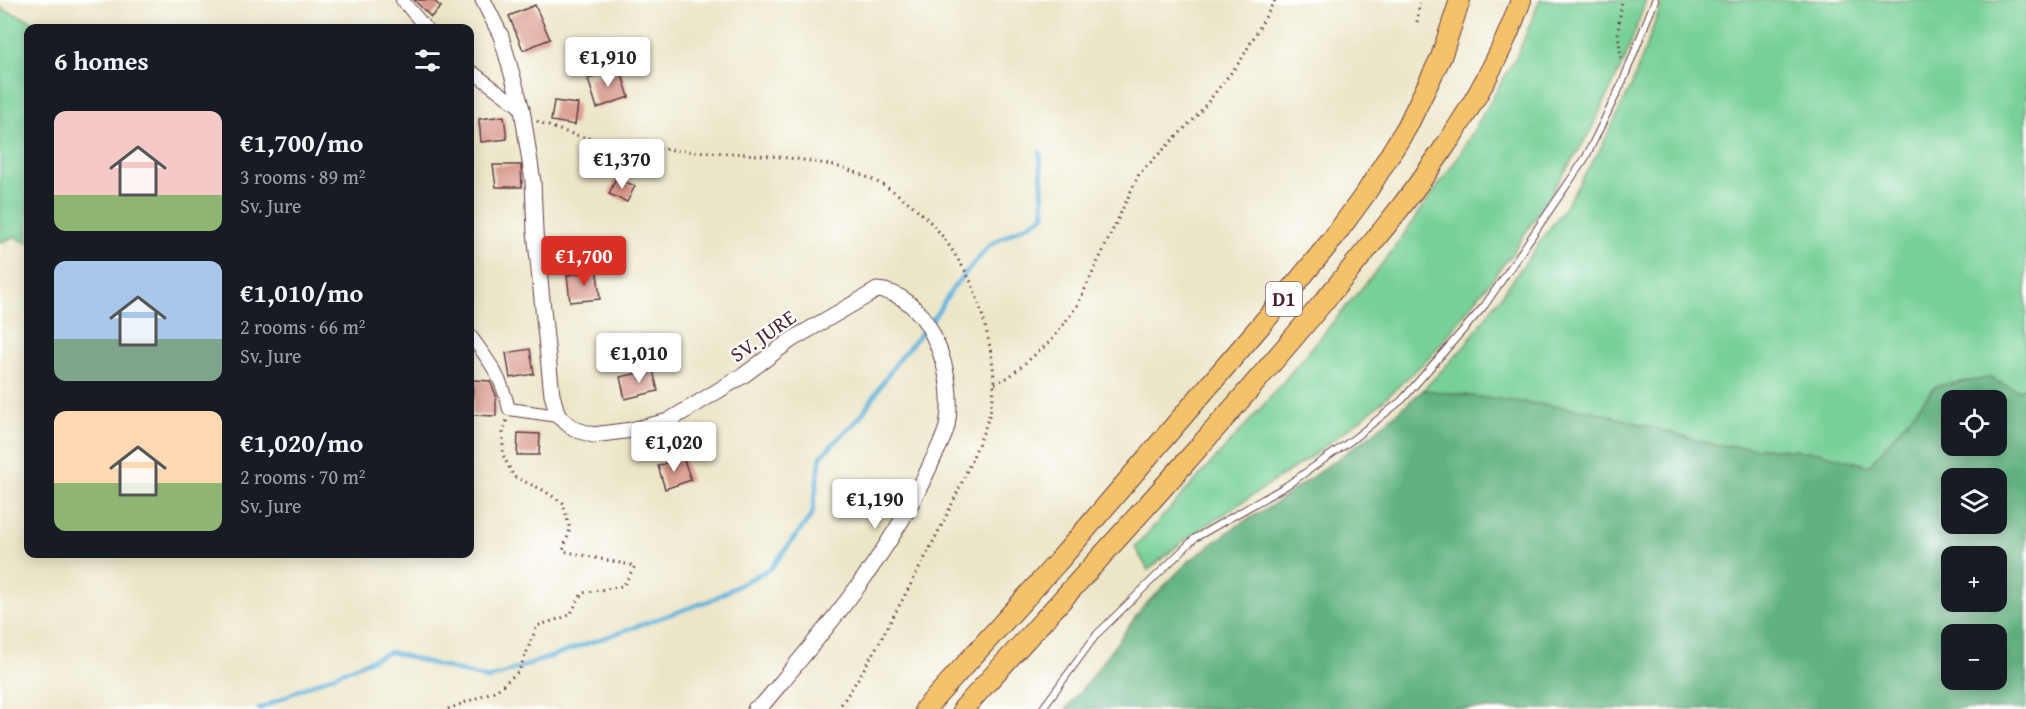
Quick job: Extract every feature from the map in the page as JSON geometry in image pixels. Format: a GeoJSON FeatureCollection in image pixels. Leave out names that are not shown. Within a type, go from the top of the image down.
{"type":"FeatureCollection","features":[{"type":"Feature","properties":{"kind":"highway","name":"D1"},"geometry":{"type":"LineString","coordinates":[[925,709],[1056,564],[1331,241],[1366,193],[1407,127],[1441,57],[1460,0]]}},
{"type":"Feature","properties":{"kind":"highway","name":"D1"},"geometry":{"type":"LineString","coordinates":[[963,709],[1283,351],[1369,247],[1420,181],[1474,100],[1505,40],[1521,0]]}},
{"type":"Feature","properties":{"kind":"street"},"geometry":{"type":"LineString","coordinates":[[402,0],[423,24]]}},
{"type":"Feature","properties":{"kind":"street"},"geometry":{"type":"LineString","coordinates":[[474,340],[504,386],[509,409],[558,416],[552,395],[535,232],[533,182],[522,109],[501,36],[483,0]]}},
{"type":"Feature","properties":{"kind":"street"},"geometry":{"type":"LineString","coordinates":[[474,73],[522,109]]}},
{"type":"Feature","properties":{"kind":"street","name":"SV. JURE"},"geometry":{"type":"LineString","coordinates":[[558,416],[574,429],[593,435],[632,430],[668,421],[744,375],[790,340],[877,290],[888,291],[902,298],[926,323],[943,355],[949,390],[947,427],[915,497],[848,601],[764,703],[755,709]]}},
{"type":"Feature","properties":{"kind":"lane"},"geometry":{"type":"LineString","coordinates":[[1042,709],[1097,634],[1196,538],[1286,486],[1352,440],[1402,400],[1485,305],[1586,157],[1623,81],[1654,0]]}},
{"type":"Feature","properties":{"kind":"path"},"geometry":{"type":"LineString","coordinates":[[994,383],[1009,377],[1051,341],[1071,315],[1139,174],[1196,117],[1235,68],[1275,0]]}},
{"type":"Feature","properties":{"kind":"path"},"geometry":{"type":"LineString","coordinates":[[1417,22],[1420,0]]}},
{"type":"Feature","properties":{"kind":"path"},"geometry":{"type":"LineString","coordinates":[[1622,0],[1618,31],[1623,81]]}},
{"type":"Feature","properties":{"kind":"path"},"geometry":{"type":"LineString","coordinates":[[522,109],[537,120],[561,131],[605,142],[643,148],[711,151],[784,158],[836,166],[876,181],[913,205],[944,237],[970,279],[992,357],[994,383],[992,402],[981,437],[950,510],[871,657],[838,709]]}},
{"type":"Feature","properties":{"kind":"path"},"geometry":{"type":"LineString","coordinates":[[448,709],[497,690],[519,670],[537,626],[570,615],[582,593],[623,586],[636,566],[563,551],[570,529],[563,503],[542,489],[514,477],[503,455],[503,432],[509,409]]}},
{"type":"Feature","properties":{"kind":"green space"},"geometry":{"type":"Polygon","coordinates":[[[1540,0],[1646,0],[1626,57],[1588,136],[1511,255],[1432,355],[1375,408],[1315,454],[1182,542],[1148,570],[1135,547],[1262,407],[1387,258],[1457,159],[1518,53],[1540,0]]]}},
{"type":"Feature","properties":{"kind":"green space"},"geometry":{"type":"Polygon","coordinates":[[[1663,0],[2026,0],[2026,388],[2017,390],[1990,378],[1936,386],[1869,466],[1818,452],[1715,445],[1593,411],[1423,390],[1465,346],[1561,213],[1598,153],[1631,87],[1663,0]]]}},
{"type":"Feature","properties":{"kind":"green space"},"geometry":{"type":"Polygon","coordinates":[[[0,8],[40,24],[24,24],[24,241],[15,237],[0,242],[0,8]]]}},
{"type":"Feature","properties":{"kind":"green space"},"geometry":{"type":"Polygon","coordinates":[[[1990,378],[2017,390],[2026,388],[2026,709],[1066,709],[1142,608],[1189,561],[1372,434],[1423,390],[1593,411],[1715,445],[1818,452],[1869,466],[1936,386],[1990,378]]]}},
{"type":"Feature","properties":{"kind":"building"},"geometry":{"type":"Polygon","coordinates":[[[414,0],[433,0],[441,7],[431,17],[414,0]]]}},
{"type":"Feature","properties":{"kind":"building"},"geometry":{"type":"Polygon","coordinates":[[[535,5],[550,39],[523,50],[509,16],[535,5]]]}},
{"type":"Feature","properties":{"kind":"building"},"geometry":{"type":"Polygon","coordinates":[[[620,68],[629,97],[597,108],[588,79],[620,68]]]}},
{"type":"Feature","properties":{"kind":"building"},"geometry":{"type":"Polygon","coordinates":[[[554,101],[578,104],[575,125],[551,121],[554,101]]]}},
{"type":"Feature","properties":{"kind":"building"},"geometry":{"type":"Polygon","coordinates":[[[504,116],[507,139],[481,142],[479,119],[504,116]]]}},
{"type":"Feature","properties":{"kind":"building"},"geometry":{"type":"Polygon","coordinates":[[[493,165],[521,165],[522,187],[496,187],[493,165]]]}},
{"type":"Feature","properties":{"kind":"building"},"geometry":{"type":"Polygon","coordinates":[[[616,178],[635,186],[627,202],[609,194],[616,178]]]}},
{"type":"Feature","properties":{"kind":"building"},"geometry":{"type":"Polygon","coordinates":[[[597,271],[600,299],[570,302],[567,275],[597,271]]]}},
{"type":"Feature","properties":{"kind":"building"},"geometry":{"type":"Polygon","coordinates":[[[530,349],[534,374],[510,378],[506,353],[530,349]]]}},
{"type":"Feature","properties":{"kind":"building"},"geometry":{"type":"Polygon","coordinates":[[[653,370],[658,391],[625,399],[620,377],[653,370]]]}},
{"type":"Feature","properties":{"kind":"building"},"geometry":{"type":"Polygon","coordinates":[[[474,380],[490,381],[496,395],[496,416],[474,415],[474,380]]]}},
{"type":"Feature","properties":{"kind":"building"},"geometry":{"type":"Polygon","coordinates":[[[518,433],[540,434],[539,455],[517,455],[518,433]]]}},
{"type":"Feature","properties":{"kind":"building"},"geometry":{"type":"Polygon","coordinates":[[[683,457],[691,480],[665,489],[658,466],[683,457]]]}},
{"type":"Feature","properties":{"kind":"waterway"},"geometry":{"type":"LineString","coordinates":[[931,322],[955,285],[991,244],[1044,216],[1040,152]]}},
{"type":"Feature","properties":{"kind":"waterway"},"geometry":{"type":"LineString","coordinates":[[259,709],[390,652],[488,679],[711,600],[771,568],[812,515],[821,456],[860,417],[898,360],[925,329]]}}]}
